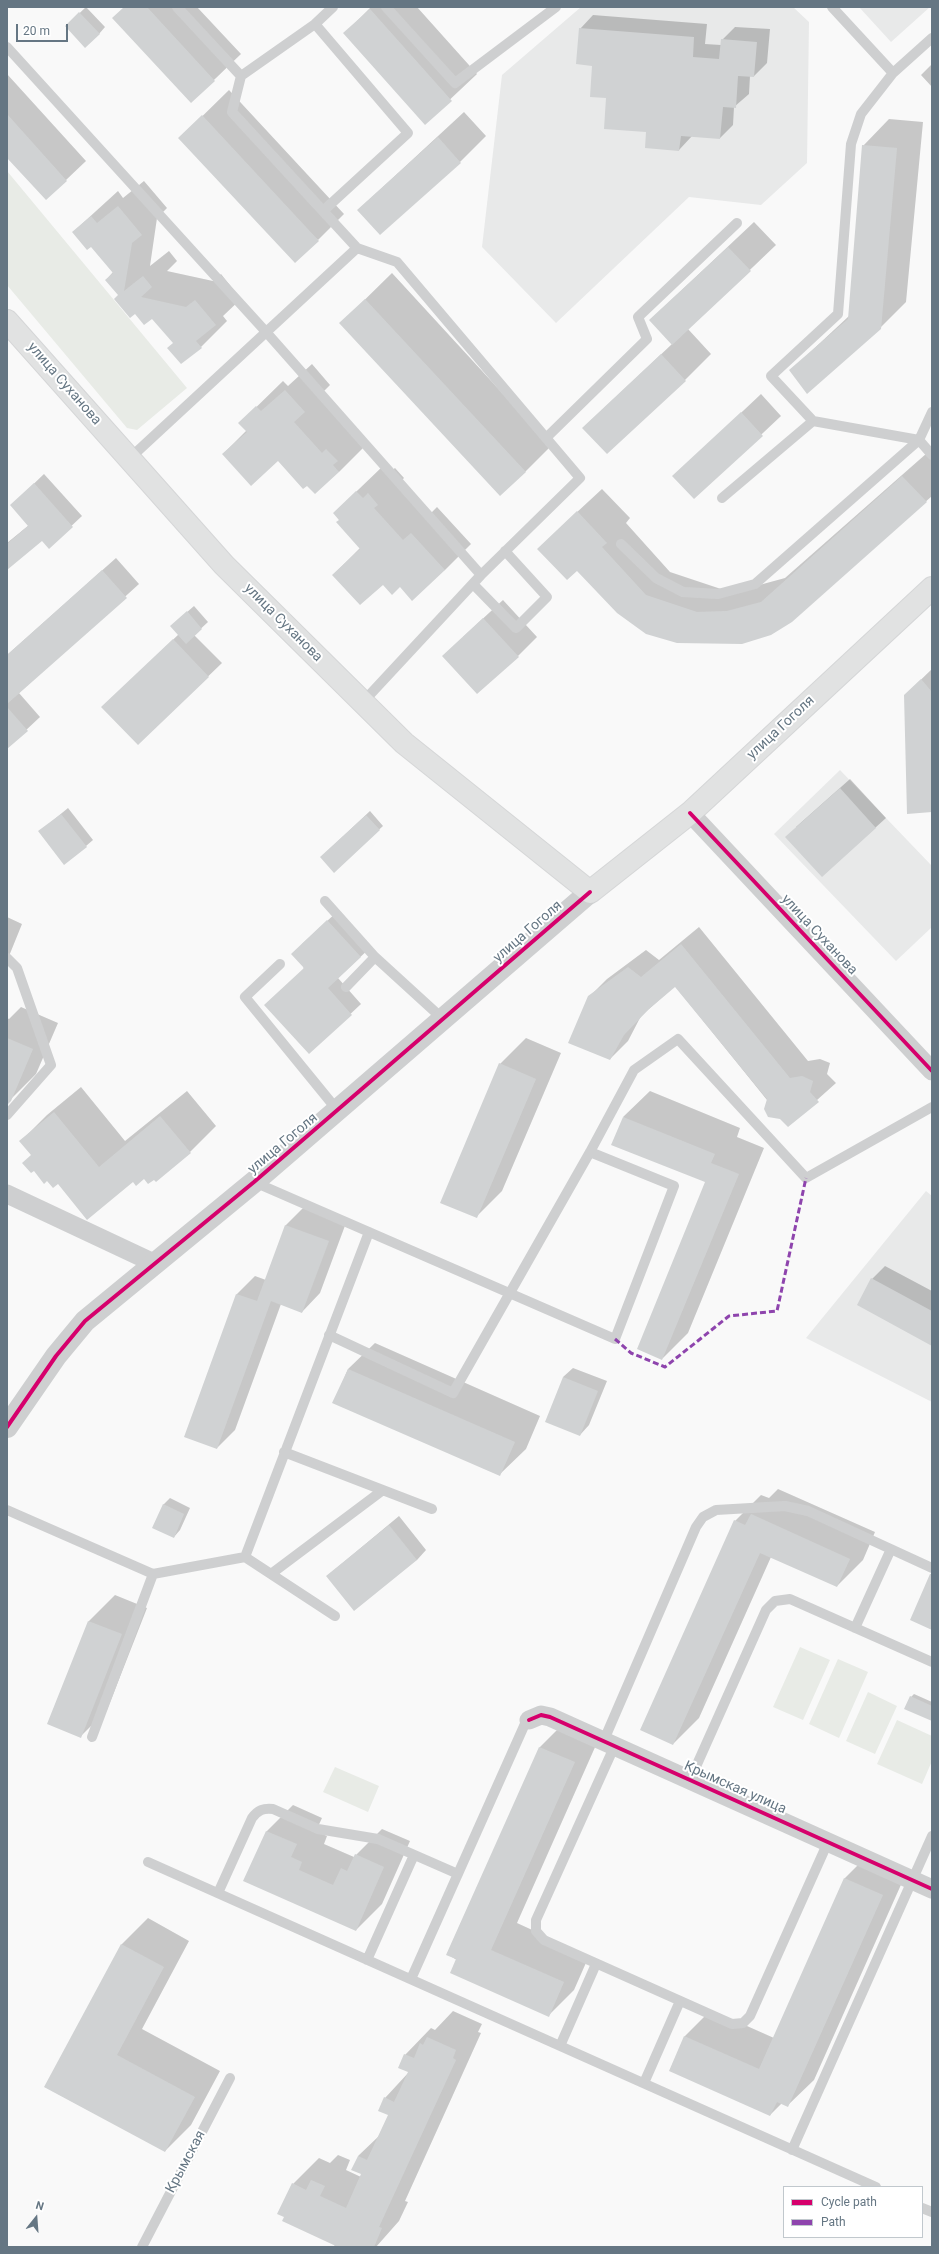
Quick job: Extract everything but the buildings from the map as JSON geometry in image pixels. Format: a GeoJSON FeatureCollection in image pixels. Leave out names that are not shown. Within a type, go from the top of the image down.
{"type":"FeatureCollection","features":[{"type":"Feature","properties":{"kind":"main road","name":"улица Суханова"},"geometry":{"type":"LineString","coordinates":[[7,321],[224,565],[363,702],[410,748],[590,892]]}},
{"type":"Feature","properties":{"kind":"main road","name":"улица Гоголя"},"geometry":{"type":"LineString","coordinates":[[590,892],[690,813],[932,588]]}},
{"type":"Feature","properties":{"kind":"street","name":"улица Суханова"},"geometry":{"type":"LineString","coordinates":[[690,813],[932,1071]]}},
{"type":"Feature","properties":{"kind":"street","name":"улица Гоголя"},"geometry":{"type":"LineString","coordinates":[[7,1427],[56,1356],[85,1321],[156,1264],[338,1111],[590,892]]}},
{"type":"Feature","properties":{"kind":"street"},"geometry":{"type":"LineString","coordinates":[[7,1194],[156,1264]]}},
{"type":"Feature","properties":{"kind":"street","name":"Крымская улица"},"geometry":{"type":"LineString","coordinates":[[529,1720],[541,1715],[550,1717],[932,1890]]}},
{"type":"Feature","properties":{"kind":"lane"},"geometry":{"type":"LineString","coordinates":[[177,7],[242,76]]}},
{"type":"Feature","properties":{"kind":"lane"},"geometry":{"type":"LineString","coordinates":[[333,7],[315,24],[242,76],[232,112],[357,248],[397,262],[580,478],[481,575],[363,702]]}},
{"type":"Feature","properties":{"kind":"lane"},"geometry":{"type":"LineString","coordinates":[[386,7],[455,83],[556,7]]}},
{"type":"Feature","properties":{"kind":"lane"},"geometry":{"type":"LineString","coordinates":[[832,7],[893,73]]}},
{"type":"Feature","properties":{"kind":"lane"},"geometry":{"type":"LineString","coordinates":[[315,24],[408,133],[323,211]]}},
{"type":"Feature","properties":{"kind":"lane"},"geometry":{"type":"LineString","coordinates":[[932,38],[893,73],[861,114],[851,144],[838,314],[771,376],[813,421],[919,440],[932,455]]}},
{"type":"Feature","properties":{"kind":"lane"},"geometry":{"type":"LineString","coordinates":[[7,47],[267,333],[481,575]]}},
{"type":"Feature","properties":{"kind":"lane"},"geometry":{"type":"LineString","coordinates":[[546,438],[647,339],[638,317],[737,222]]}},
{"type":"Feature","properties":{"kind":"lane"},"geometry":{"type":"LineString","coordinates":[[129,459],[267,333],[357,248]]}},
{"type":"Feature","properties":{"kind":"lane"},"geometry":{"type":"LineString","coordinates":[[620,544],[656,578],[682,592],[718,594],[755,584],[919,440],[932,412]]}},
{"type":"Feature","properties":{"kind":"lane"},"geometry":{"type":"LineString","coordinates":[[722,498],[813,421]]}},
{"type":"Feature","properties":{"kind":"lane"},"geometry":{"type":"LineString","coordinates":[[473,584],[516,628],[547,597],[505,551]]}},
{"type":"Feature","properties":{"kind":"lane"},"geometry":{"type":"LineString","coordinates":[[325,901],[375,957],[444,1020]]}},
{"type":"Feature","properties":{"kind":"lane"},"geometry":{"type":"LineString","coordinates":[[346,987],[375,957]]}},
{"type":"Feature","properties":{"kind":"lane"},"geometry":{"type":"LineString","coordinates":[[7,958],[17,968],[51,1065],[7,1114]]}},
{"type":"Feature","properties":{"kind":"lane"},"geometry":{"type":"LineString","coordinates":[[280,964],[245,997],[338,1111]]}},
{"type":"Feature","properties":{"kind":"lane"},"geometry":{"type":"LineString","coordinates":[[329,1335],[453,1393],[590,1152],[634,1070],[678,1039],[806,1178],[932,1107]]}},
{"type":"Feature","properties":{"kind":"lane"},"geometry":{"type":"LineString","coordinates":[[254,1182],[616,1339],[674,1186],[590,1152]]}},
{"type":"Feature","properties":{"kind":"lane"},"geometry":{"type":"LineString","coordinates":[[244,1557],[369,1232]]}},
{"type":"Feature","properties":{"kind":"lane"},"geometry":{"type":"LineString","coordinates":[[284,1452],[432,1509]]}},
{"type":"Feature","properties":{"kind":"lane"},"geometry":{"type":"LineString","coordinates":[[270,1574],[383,1490]]}},
{"type":"Feature","properties":{"kind":"lane"},"geometry":{"type":"LineString","coordinates":[[828,1842],[747,2020],[738,2025],[732,2024],[544,1940],[536,1931],[535,1926],[696,1527],[709,1513],[716,1510],[794,1507],[808,1511],[932,1568]]}},
{"type":"Feature","properties":{"kind":"lane"},"geometry":{"type":"LineString","coordinates":[[7,1510],[153,1574],[244,1557],[334,1616]]}},
{"type":"Feature","properties":{"kind":"lane"},"geometry":{"type":"LineString","coordinates":[[855,1628],[891,1549]]}},
{"type":"Feature","properties":{"kind":"lane"},"geometry":{"type":"LineString","coordinates":[[92,1737],[153,1574]]}},
{"type":"Feature","properties":{"kind":"lane"},"geometry":{"type":"LineString","coordinates":[[690,1780],[770,1604],[781,1599],[790,1599],[932,1662]]}},
{"type":"Feature","properties":{"kind":"lane"},"geometry":{"type":"LineString","coordinates":[[411,1979],[524,1726],[529,1720]]}},
{"type":"Feature","properties":{"kind":"lane"},"geometry":{"type":"LineString","coordinates":[[218,1893],[252,1818],[256,1813],[265,1808],[273,1809],[318,1829],[378,1839],[458,1874]]}},
{"type":"Feature","properties":{"kind":"lane"},"geometry":{"type":"LineString","coordinates":[[792,2150],[932,1836]]}},
{"type":"Feature","properties":{"kind":"lane"},"geometry":{"type":"LineString","coordinates":[[367,1960],[414,1855]]}},
{"type":"Feature","properties":{"kind":"lane"},"geometry":{"type":"LineString","coordinates":[[148,1862],[874,2186]]}},
{"type":"Feature","properties":{"kind":"lane"},"geometry":{"type":"LineString","coordinates":[[560,2046],[596,1964]]}},
{"type":"Feature","properties":{"kind":"lane"},"geometry":{"type":"LineString","coordinates":[[644,2083],[680,2001]]}},
{"type":"Feature","properties":{"kind":"lane","name":"Крымская"},"geometry":{"type":"LineString","coordinates":[[142,2247],[230,2078]]}},
{"type":"Feature","properties":{"kind":"shaded area"},"geometry":{"type":"Polygon","coordinates":[[[581,7],[793,7],[809,22],[807,163],[761,205],[689,197],[556,323],[482,247],[502,75],[581,7]]]}},
{"type":"Feature","properties":{"kind":"shaded area"},"geometry":{"type":"Polygon","coordinates":[[[859,7],[930,7],[891,42],[859,7]]]}},
{"type":"Feature","properties":{"kind":"shaded area"},"geometry":{"type":"Polygon","coordinates":[[[7,171],[187,388],[137,430],[127,428],[7,285],[7,171]]]}},
{"type":"Feature","properties":{"kind":"shaded area"},"geometry":{"type":"Polygon","coordinates":[[[840,770],[932,866],[932,927],[896,961],[774,834],[840,770]]]}},
{"type":"Feature","properties":{"kind":"shaded area"},"geometry":{"type":"Polygon","coordinates":[[[926,1191],[932,1196],[932,1402],[806,1338],[926,1191]]]}},
{"type":"Feature","properties":{"kind":"shaded area"},"geometry":{"type":"Polygon","coordinates":[[[800,1647],[830,1660],[803,1720],[773,1707],[800,1647]]]}},
{"type":"Feature","properties":{"kind":"shaded area"},"geometry":{"type":"Polygon","coordinates":[[[838,1659],[868,1672],[839,1738],[809,1724],[838,1659]]]}},
{"type":"Feature","properties":{"kind":"shaded area"},"geometry":{"type":"Polygon","coordinates":[[[868,1692],[897,1706],[875,1754],[846,1741],[868,1692]]]}},
{"type":"Feature","properties":{"kind":"shaded area"},"geometry":{"type":"Polygon","coordinates":[[[897,1720],[932,1736],[932,1761],[922,1784],[877,1764],[897,1720]]]}},
{"type":"Feature","properties":{"kind":"shaded area"},"geometry":{"type":"Polygon","coordinates":[[[335,1767],[379,1786],[368,1812],[323,1792],[335,1767]]]}},
{"type":"Feature","properties":{"kind":"marked path"},"geometry":{"type":"LineString","coordinates":[[615,1339],[631,1353],[665,1367],[729,1316],[777,1311],[806,1178]]}},
{"type":"Feature","properties":{"kind":"cycle path"},"geometry":{"type":"LineString","coordinates":[[690,813],[932,1071]]}},
{"type":"Feature","properties":{"kind":"cycle path"},"geometry":{"type":"LineString","coordinates":[[7,1427],[56,1356],[85,1321],[254,1182],[590,892]]}},
{"type":"Feature","properties":{"kind":"cycle path"},"geometry":{"type":"LineString","coordinates":[[529,1720],[541,1715],[550,1717],[932,1889]]}}]}
